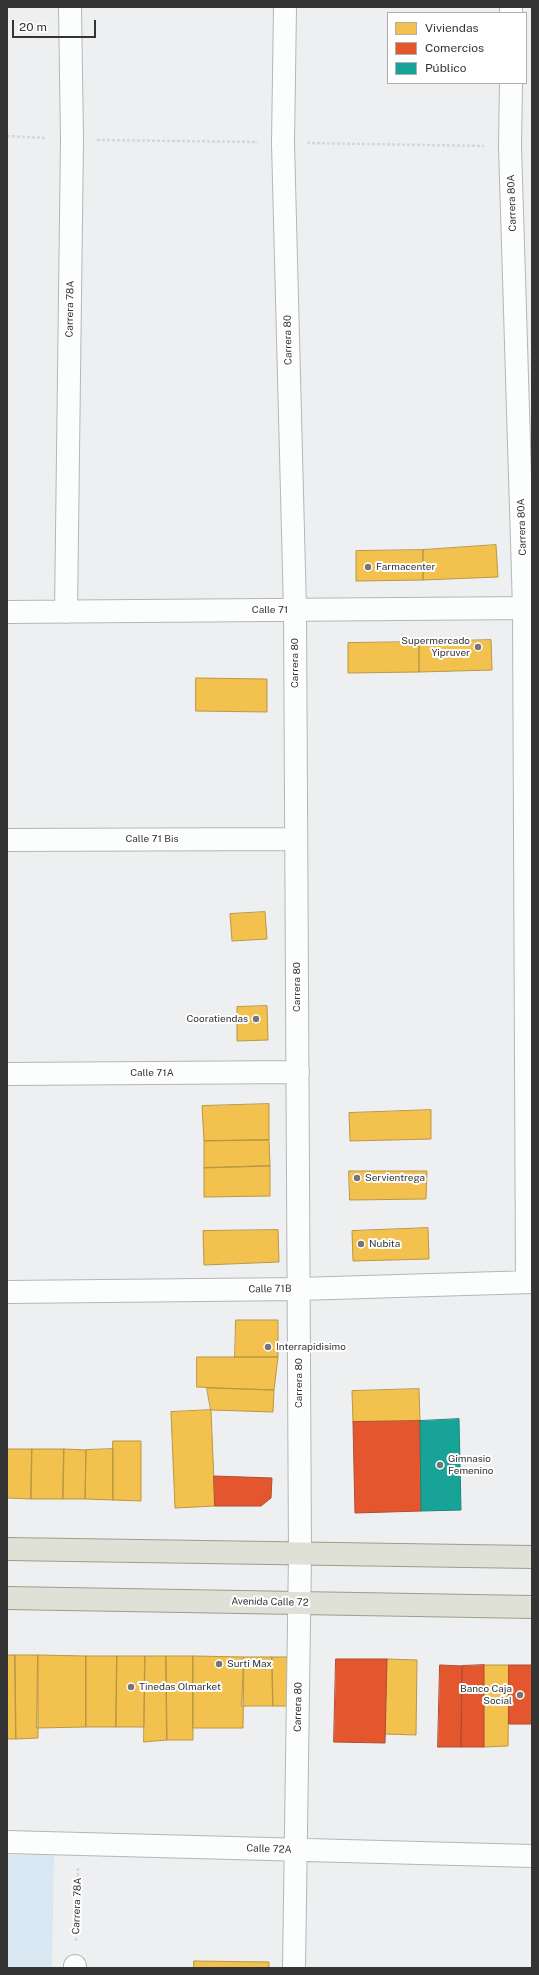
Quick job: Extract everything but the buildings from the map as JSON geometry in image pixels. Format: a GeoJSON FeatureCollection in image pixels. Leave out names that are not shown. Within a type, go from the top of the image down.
{"type":"FeatureCollection","features":[{"type":"Feature","properties":{"kind":"main road"},"geometry":{"type":"LineString","coordinates":[[7,1549],[532,1557]]}},
{"type":"Feature","properties":{"kind":"main road","name":"Avenida Calle 72"},"geometry":{"type":"LineString","coordinates":[[7,1598],[532,1607]]}},
{"type":"Feature","properties":{"kind":"street","name":"Carrera 78A"},"geometry":{"type":"LineString","coordinates":[[66,612],[72,140],[70,7]]}},
{"type":"Feature","properties":{"kind":"street","name":"Carrera 80"},"geometry":{"type":"LineString","coordinates":[[285,7],[283,143],[295,610],[299,1289],[300,1603],[294,1968]]}},
{"type":"Feature","properties":{"kind":"street","name":"Carrera 80A"},"geometry":{"type":"LineString","coordinates":[[511,84],[510,146],[528,608],[530,1282]]}},
{"type":"Feature","properties":{"kind":"street","name":"Calle 71"},"geometry":{"type":"LineString","coordinates":[[7,612],[528,608]]}},
{"type":"Feature","properties":{"kind":"street","name":"Calle 71 Bis"},"geometry":{"type":"LineString","coordinates":[[7,840],[296,838]]}},
{"type":"Feature","properties":{"kind":"street","name":"Calle 71A"},"geometry":{"type":"LineString","coordinates":[[7,1074],[298,1072]]}},
{"type":"Feature","properties":{"kind":"street","name":"Calle 71B"},"geometry":{"type":"LineString","coordinates":[[7,1292],[299,1289],[530,1282]]}},
{"type":"Feature","properties":{"kind":"street","name":"Calle 72A"},"geometry":{"type":"LineString","coordinates":[[7,1842],[532,1856]]}},
{"type":"Feature","properties":{"kind":"path","name":"Carrera 78A"},"geometry":{"type":"LineString","coordinates":[[75,1967],[79,1844]]}},
{"type":"Feature","properties":{"kind":"shaded area"},"geometry":{"type":"Polygon","coordinates":[[[7,1855],[54,1855],[52,1968],[7,1968],[7,1855]]]}},
{"type":"Feature","properties":{"kind":"place","name":"Farmacenter"},"geometry":{"type":"Point","coordinates":[368,567]}},
{"type":"Feature","properties":{"kind":"place","name":"Supermercado Yipruver"},"geometry":{"type":"Point","coordinates":[478,647]}},
{"type":"Feature","properties":{"kind":"place","name":"Cooratiendas"},"geometry":{"type":"Point","coordinates":[256,1019]}},
{"type":"Feature","properties":{"kind":"place","name":"Servientrega"},"geometry":{"type":"Point","coordinates":[357,1178]}},
{"type":"Feature","properties":{"kind":"place","name":"Nubita"},"geometry":{"type":"Point","coordinates":[361,1244]}},
{"type":"Feature","properties":{"kind":"place","name":"Interrapidisimo"},"geometry":{"type":"Point","coordinates":[268,1347]}},
{"type":"Feature","properties":{"kind":"place","name":"Gimnasio Femenino"},"geometry":{"type":"Point","coordinates":[440,1465]}},
{"type":"Feature","properties":{"kind":"place","name":"Surti Max"},"geometry":{"type":"Point","coordinates":[219,1664]}},
{"type":"Feature","properties":{"kind":"place","name":"Tinedas Olmarket"},"geometry":{"type":"Point","coordinates":[131,1687]}},
{"type":"Feature","properties":{"kind":"place","name":"Banco Caja Social"},"geometry":{"type":"Point","coordinates":[520,1695]}}]}
